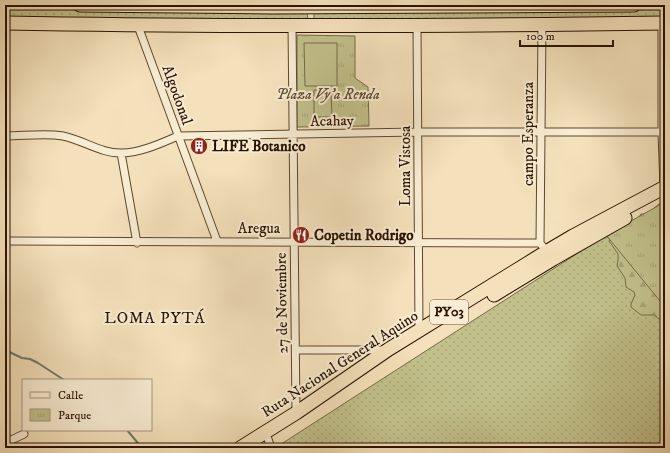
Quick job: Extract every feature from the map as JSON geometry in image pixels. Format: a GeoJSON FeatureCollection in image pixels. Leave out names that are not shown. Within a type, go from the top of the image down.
{"type":"FeatureCollection","features":[{"type":"Feature","properties":{"kind":"highway"},"geometry":{"type":"LineString","coordinates":[[80,5],[634,5]]}},
{"type":"Feature","properties":{"kind":"highway"},"geometry":{"type":"LineString","coordinates":[[5,23],[138,26],[542,25],[664,23]]}},
{"type":"Feature","properties":{"kind":"highway"},"geometry":{"type":"LineString","coordinates":[[5,32],[91,32],[119,25]]}},
{"type":"Feature","properties":{"kind":"highway","name":"Ruta Nacional General Aquino"},"geometry":{"type":"LineString","coordinates":[[240,448],[296,413],[389,350],[546,251],[665,190]]}},
{"type":"Feature","properties":{"kind":"highway","name":"Ruta Nacional General Aquino"},"geometry":{"type":"LineString","coordinates":[[252,448],[270,443],[422,339],[546,251]]}},
{"type":"Feature","properties":{"kind":"street"},"geometry":{"type":"LineString","coordinates":[[664,23],[665,190]]}},
{"type":"Feature","properties":{"kind":"street","name":"27 de Noviembre"},"geometry":{"type":"LineString","coordinates":[[292,25],[296,413]]}},
{"type":"Feature","properties":{"kind":"street","name":"Loma Vistosa"},"geometry":{"type":"LineString","coordinates":[[416,25],[419,331]]}},
{"type":"Feature","properties":{"kind":"street","name":"campo Esperanza"},"geometry":{"type":"LineString","coordinates":[[542,25],[541,132],[546,251]]}},
{"type":"Feature","properties":{"kind":"street","name":"Algodonal"},"geometry":{"type":"LineString","coordinates":[[138,26],[217,241]]}},
{"type":"Feature","properties":{"kind":"street","name":"Acahay"},"geometry":{"type":"LineString","coordinates":[[5,136],[54,135],[65,137],[103,150],[122,153],[151,146],[178,136],[418,132],[664,132]]}},
{"type":"Feature","properties":{"kind":"street"},"geometry":{"type":"LineString","coordinates":[[122,153],[137,243]]}},
{"type":"Feature","properties":{"kind":"street","name":"Aregua"},"geometry":{"type":"LineString","coordinates":[[5,241],[137,243],[295,241],[418,244],[546,251]]}},
{"type":"Feature","properties":{"kind":"street"},"geometry":{"type":"LineString","coordinates":[[296,350],[389,350]]}},
{"type":"Feature","properties":{"kind":"street"},"geometry":{"type":"LineString","coordinates":[[5,443],[24,434]]}},
{"type":"Feature","properties":{"kind":"green space"},"geometry":{"type":"Polygon","coordinates":[[[5,6],[307,10],[308,21],[5,18],[5,6]]]}},
{"type":"Feature","properties":{"kind":"green space"},"geometry":{"type":"Polygon","coordinates":[[[665,7],[665,18],[314,22],[314,10],[665,7]]]}},
{"type":"Feature","properties":{"kind":"green space","name":"Plaza Vy'a Renda"},"geometry":{"type":"Polygon","coordinates":[[[297,35],[355,36],[355,78],[368,87],[369,126],[297,127],[297,35]]]}},
{"type":"Feature","properties":{"kind":"green space"},"geometry":{"type":"Polygon","coordinates":[[[304,43],[337,43],[337,86],[305,86],[304,43]]]}},
{"type":"Feature","properties":{"kind":"green space"},"geometry":{"type":"Polygon","coordinates":[[[314,90],[331,90],[332,117],[314,117],[314,90]]]}},
{"type":"Feature","properties":{"kind":"green space"},"geometry":{"type":"Polygon","coordinates":[[[665,201],[665,329],[663,322],[654,315],[641,315],[631,307],[635,295],[634,292],[626,287],[625,278],[617,266],[618,254],[609,241],[610,238],[637,220],[641,214],[647,214],[665,201]]]}},
{"type":"Feature","properties":{"kind":"green space"},"geometry":{"type":"Polygon","coordinates":[[[665,202],[665,307],[606,235],[665,202]]]}},
{"type":"Feature","properties":{"kind":"green space"},"geometry":{"type":"Polygon","coordinates":[[[606,235],[665,307],[665,448],[275,448],[606,235]]]}},
{"type":"Feature","properties":{"kind":"waterway"},"geometry":{"type":"LineString","coordinates":[[5,350],[22,358],[30,359],[38,363],[62,379]]}},
{"type":"Feature","properties":{"kind":"waterway"},"geometry":{"type":"LineString","coordinates":[[128,431],[142,448]]}},
{"type":"Feature","properties":{"kind":"place","name":"LIFE Botanico"},"geometry":{"type":"Point","coordinates":[199,146]}},
{"type":"Feature","properties":{"kind":"place","name":"Copetin Rodrigo"},"geometry":{"type":"Point","coordinates":[301,235]}},
{"type":"Feature","properties":{"kind":"district","name":"LOMA PYTÁ"},"geometry":{"type":"Point","coordinates":[155,318]}}]}
